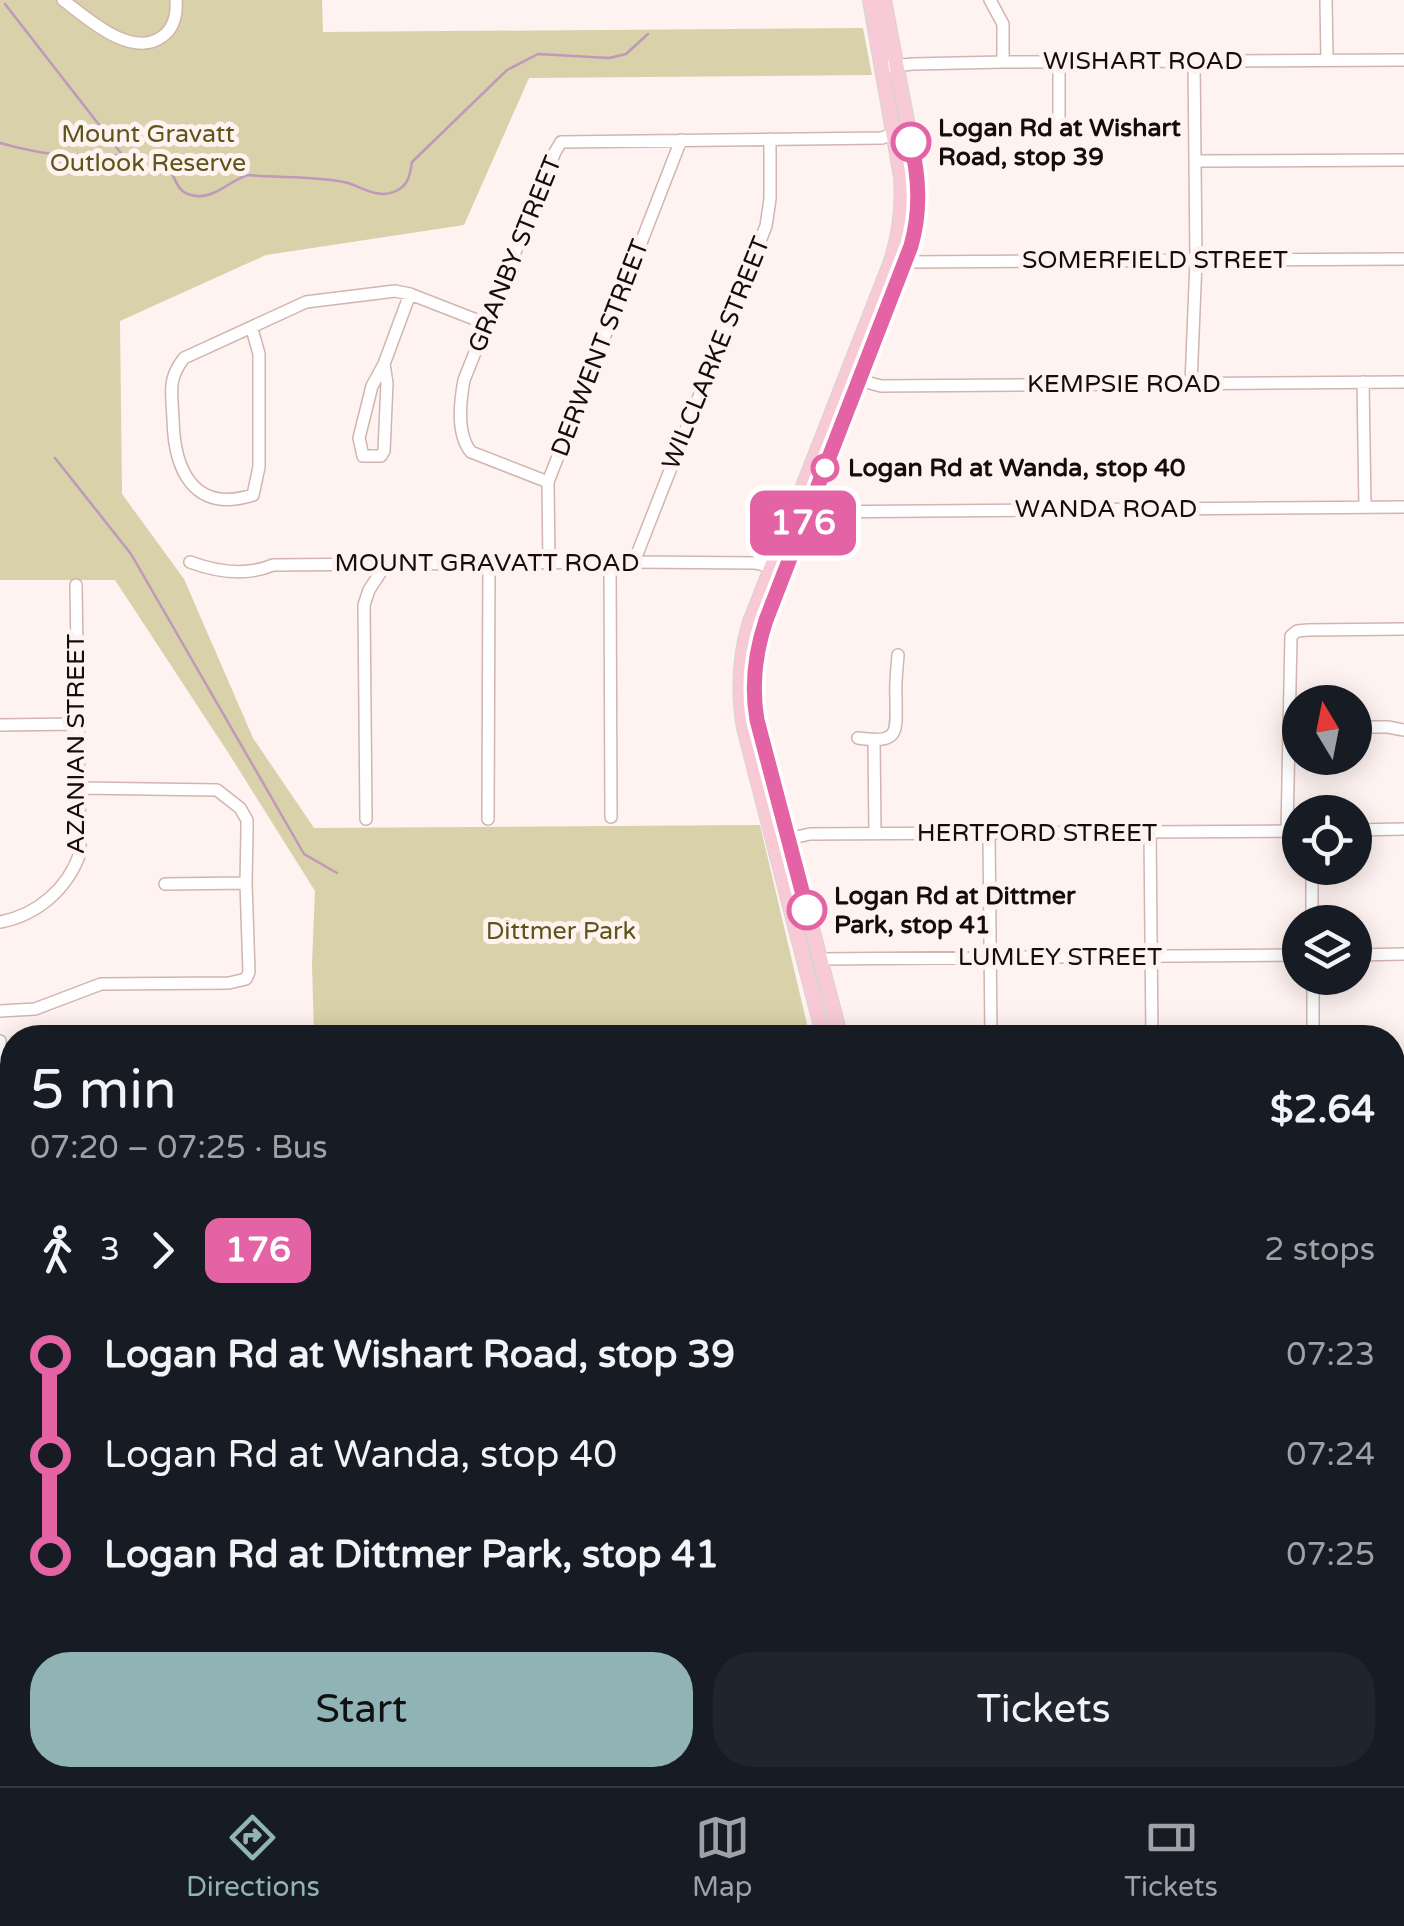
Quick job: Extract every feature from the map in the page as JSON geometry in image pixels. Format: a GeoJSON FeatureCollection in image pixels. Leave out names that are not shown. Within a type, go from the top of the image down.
{"type":"FeatureCollection","features":[{"type":"Feature","properties":{"kind":"main road"},"geometry":{"type":"LineString","coordinates":[[778,568],[915,232],[916,162],[870,0]]}},
{"type":"Feature","properties":{"kind":"main road"},"geometry":{"type":"LineString","coordinates":[[838,1025],[821,959],[744,728],[740,684],[746,636],[808,512],[898,236],[902,194],[893,136],[884,0]]}},
{"type":"Feature","properties":{"kind":"main road"},"geometry":{"type":"LineString","coordinates":[[781,840],[821,1025]]}},
{"type":"Feature","properties":{"kind":"street"},"geometry":{"type":"LineString","coordinates":[[63,0],[102,30],[130,42],[152,43],[165,36],[176,20],[176,0]]}},
{"type":"Feature","properties":{"kind":"street"},"geometry":{"type":"LineString","coordinates":[[990,0],[1003,24],[1003,62]]}},
{"type":"Feature","properties":{"kind":"street"},"geometry":{"type":"LineString","coordinates":[[1326,0],[1327,60]]}},
{"type":"Feature","properties":{"kind":"street","name":"WISHART ROAD"},"geometry":{"type":"LineString","coordinates":[[889,67],[1003,62],[1404,60]]}},
{"type":"Feature","properties":{"kind":"street"},"geometry":{"type":"LineString","coordinates":[[1191,384],[1196,260],[1194,61]]}},
{"type":"Feature","properties":{"kind":"street"},"geometry":{"type":"LineString","coordinates":[[1059,62],[1059,124]]}},
{"type":"Feature","properties":{"kind":"street"},"geometry":{"type":"LineString","coordinates":[[893,136],[907,122]]}},
{"type":"Feature","properties":{"kind":"street","name":"GRANBY STREET"},"geometry":{"type":"LineString","coordinates":[[548,482],[471,452],[463,440],[461,399],[464,380],[561,142],[893,136]]}},
{"type":"Feature","properties":{"kind":"street","name":"WILCLARKE STREET"},"geometry":{"type":"LineString","coordinates":[[634,562],[766,226],[770,139]]}},
{"type":"Feature","properties":{"kind":"street","name":"DERWENT STREET"},"geometry":{"type":"LineString","coordinates":[[549,563],[548,482],[682,140]]}},
{"type":"Feature","properties":{"kind":"street"},"geometry":{"type":"LineString","coordinates":[[1196,161],[1404,160]]}},
{"type":"Feature","properties":{"kind":"street","name":"SOMERFIELD STREET"},"geometry":{"type":"LineString","coordinates":[[906,262],[1404,259]]}},
{"type":"Feature","properties":{"kind":"street"},"geometry":{"type":"LineString","coordinates":[[252,329],[259,354],[259,467],[252,494],[238,499],[213,498],[198,490],[182,471],[174,444],[173,372],[184,358],[306,302],[395,291],[487,324]]}},
{"type":"Feature","properties":{"kind":"street"},"geometry":{"type":"LineString","coordinates":[[384,364],[384,451],[381,456],[363,456],[359,438],[372,386],[410,294]]}},
{"type":"Feature","properties":{"kind":"street","name":"KEMPSIE ROAD"},"geometry":{"type":"LineString","coordinates":[[853,378],[881,386],[1404,382]]}},
{"type":"Feature","properties":{"kind":"street"},"geometry":{"type":"LineString","coordinates":[[1364,382],[1365,507]]}},
{"type":"Feature","properties":{"kind":"street","name":"WANDA ROAD"},"geometry":{"type":"LineString","coordinates":[[808,512],[1404,506]]}},
{"type":"Feature","properties":{"kind":"street","name":"MOUNT GRAVATT ROAD"},"geometry":{"type":"LineString","coordinates":[[190,562],[230,572],[262,570],[273,565],[610,562],[755,562],[778,568]]}},
{"type":"Feature","properties":{"kind":"street"},"geometry":{"type":"LineString","coordinates":[[610,562],[612,818]]}},
{"type":"Feature","properties":{"kind":"street"},"geometry":{"type":"LineString","coordinates":[[488,819],[489,563]]}},
{"type":"Feature","properties":{"kind":"street"},"geometry":{"type":"LineString","coordinates":[[366,819],[364,605],[386,564]]}},
{"type":"Feature","properties":{"kind":"street","name":"AZANIAN STREET"},"geometry":{"type":"LineString","coordinates":[[0,922],[13,920],[53,897],[73,873],[80,853],[76,585]]}},
{"type":"Feature","properties":{"kind":"street"},"geometry":{"type":"LineString","coordinates":[[1293,685],[1291,636],[1297,630],[1404,629]]}},
{"type":"Feature","properties":{"kind":"street"},"geometry":{"type":"LineString","coordinates":[[858,738],[874,740],[895,732],[898,655]]}},
{"type":"Feature","properties":{"kind":"street"},"geometry":{"type":"LineString","coordinates":[[0,725],[78,724]]}},
{"type":"Feature","properties":{"kind":"street"},"geometry":{"type":"LineString","coordinates":[[1372,727],[1404,730]]}},
{"type":"Feature","properties":{"kind":"street"},"geometry":{"type":"LineString","coordinates":[[874,740],[875,834]]}},
{"type":"Feature","properties":{"kind":"street"},"geometry":{"type":"LineString","coordinates":[[0,1011],[35,1009],[101,984],[228,983],[246,978],[250,972],[247,820],[230,798],[217,790],[80,788]]}},
{"type":"Feature","properties":{"kind":"street"},"geometry":{"type":"LineString","coordinates":[[1372,830],[1404,830]]}},
{"type":"Feature","properties":{"kind":"street","name":"HERTFORD STREET"},"geometry":{"type":"LineString","coordinates":[[781,840],[810,834],[1282,831]]}},
{"type":"Feature","properties":{"kind":"street"},"geometry":{"type":"LineString","coordinates":[[1150,832],[1152,1025]]}},
{"type":"Feature","properties":{"kind":"street"},"geometry":{"type":"LineString","coordinates":[[989,833],[990,1025]]}},
{"type":"Feature","properties":{"kind":"street"},"geometry":{"type":"LineString","coordinates":[[165,884],[246,884]]}},
{"type":"Feature","properties":{"kind":"street"},"geometry":{"type":"LineString","coordinates":[[1372,955],[1404,954]]}},
{"type":"Feature","properties":{"kind":"street","name":"LUMLEY STREET"},"geometry":{"type":"LineString","coordinates":[[821,959],[1282,955]]}},
{"type":"Feature","properties":{"kind":"street"},"geometry":{"type":"LineString","coordinates":[[1313,995],[1313,1025]]}},
{"type":"Feature","properties":{"kind":"street"},"geometry":{"type":"LineString","coordinates":[[0,1042],[0,1100]]}},
{"type":"Feature","properties":{"kind":"green space","name":"Mount Gravatt Outlook Reserve"},"geometry":{"type":"Polygon","coordinates":[[[0,0],[322,0],[323,32],[863,28],[872,75],[529,78],[464,225],[266,255],[120,321],[122,494],[184,579],[253,738],[314,828],[760,825],[807,1025],[314,1025],[315,891],[115,580],[0,580],[0,0]]]}},
{"type":"Feature","properties":{"kind":"waterway"},"geometry":{"type":"LineString","coordinates":[[5,4],[121,153]]}},
{"type":"Feature","properties":{"kind":"waterway"},"geometry":{"type":"LineString","coordinates":[[0,143],[57,155],[145,158],[165,166],[179,187],[191,195],[213,193],[247,175],[332,180],[377,193],[391,193],[407,182],[412,162],[507,70],[538,54],[609,58],[626,54],[648,34]]}},
{"type":"Feature","properties":{"kind":"waterway"},"geometry":{"type":"LineString","coordinates":[[55,458],[131,554],[304,854],[337,873]]}},
{"type":"Feature","properties":{"kind":"bus line","name":"176"},"geometry":{"type":"LineString","coordinates":[[807,910],[757,720],[755,664],[766,620],[911,246],[918,192],[911,142]]}},
{"type":"Feature","properties":{"kind":"place","name":"Logan Rd at Wishart Road, stop 39"},"geometry":{"type":"Point","coordinates":[911,142]}},
{"type":"Feature","properties":{"kind":"place","name":"Logan Rd at Wanda, stop 40"},"geometry":{"type":"Point","coordinates":[825,468]}},
{"type":"Feature","properties":{"kind":"place","name":"Logan Rd at Dittmer Park, stop 41"},"geometry":{"type":"Point","coordinates":[807,910]}},
{"type":"Feature","properties":{"kind":"park label","name":"Dittmer Park"},"geometry":{"type":"Point","coordinates":[561,931]}}]}
